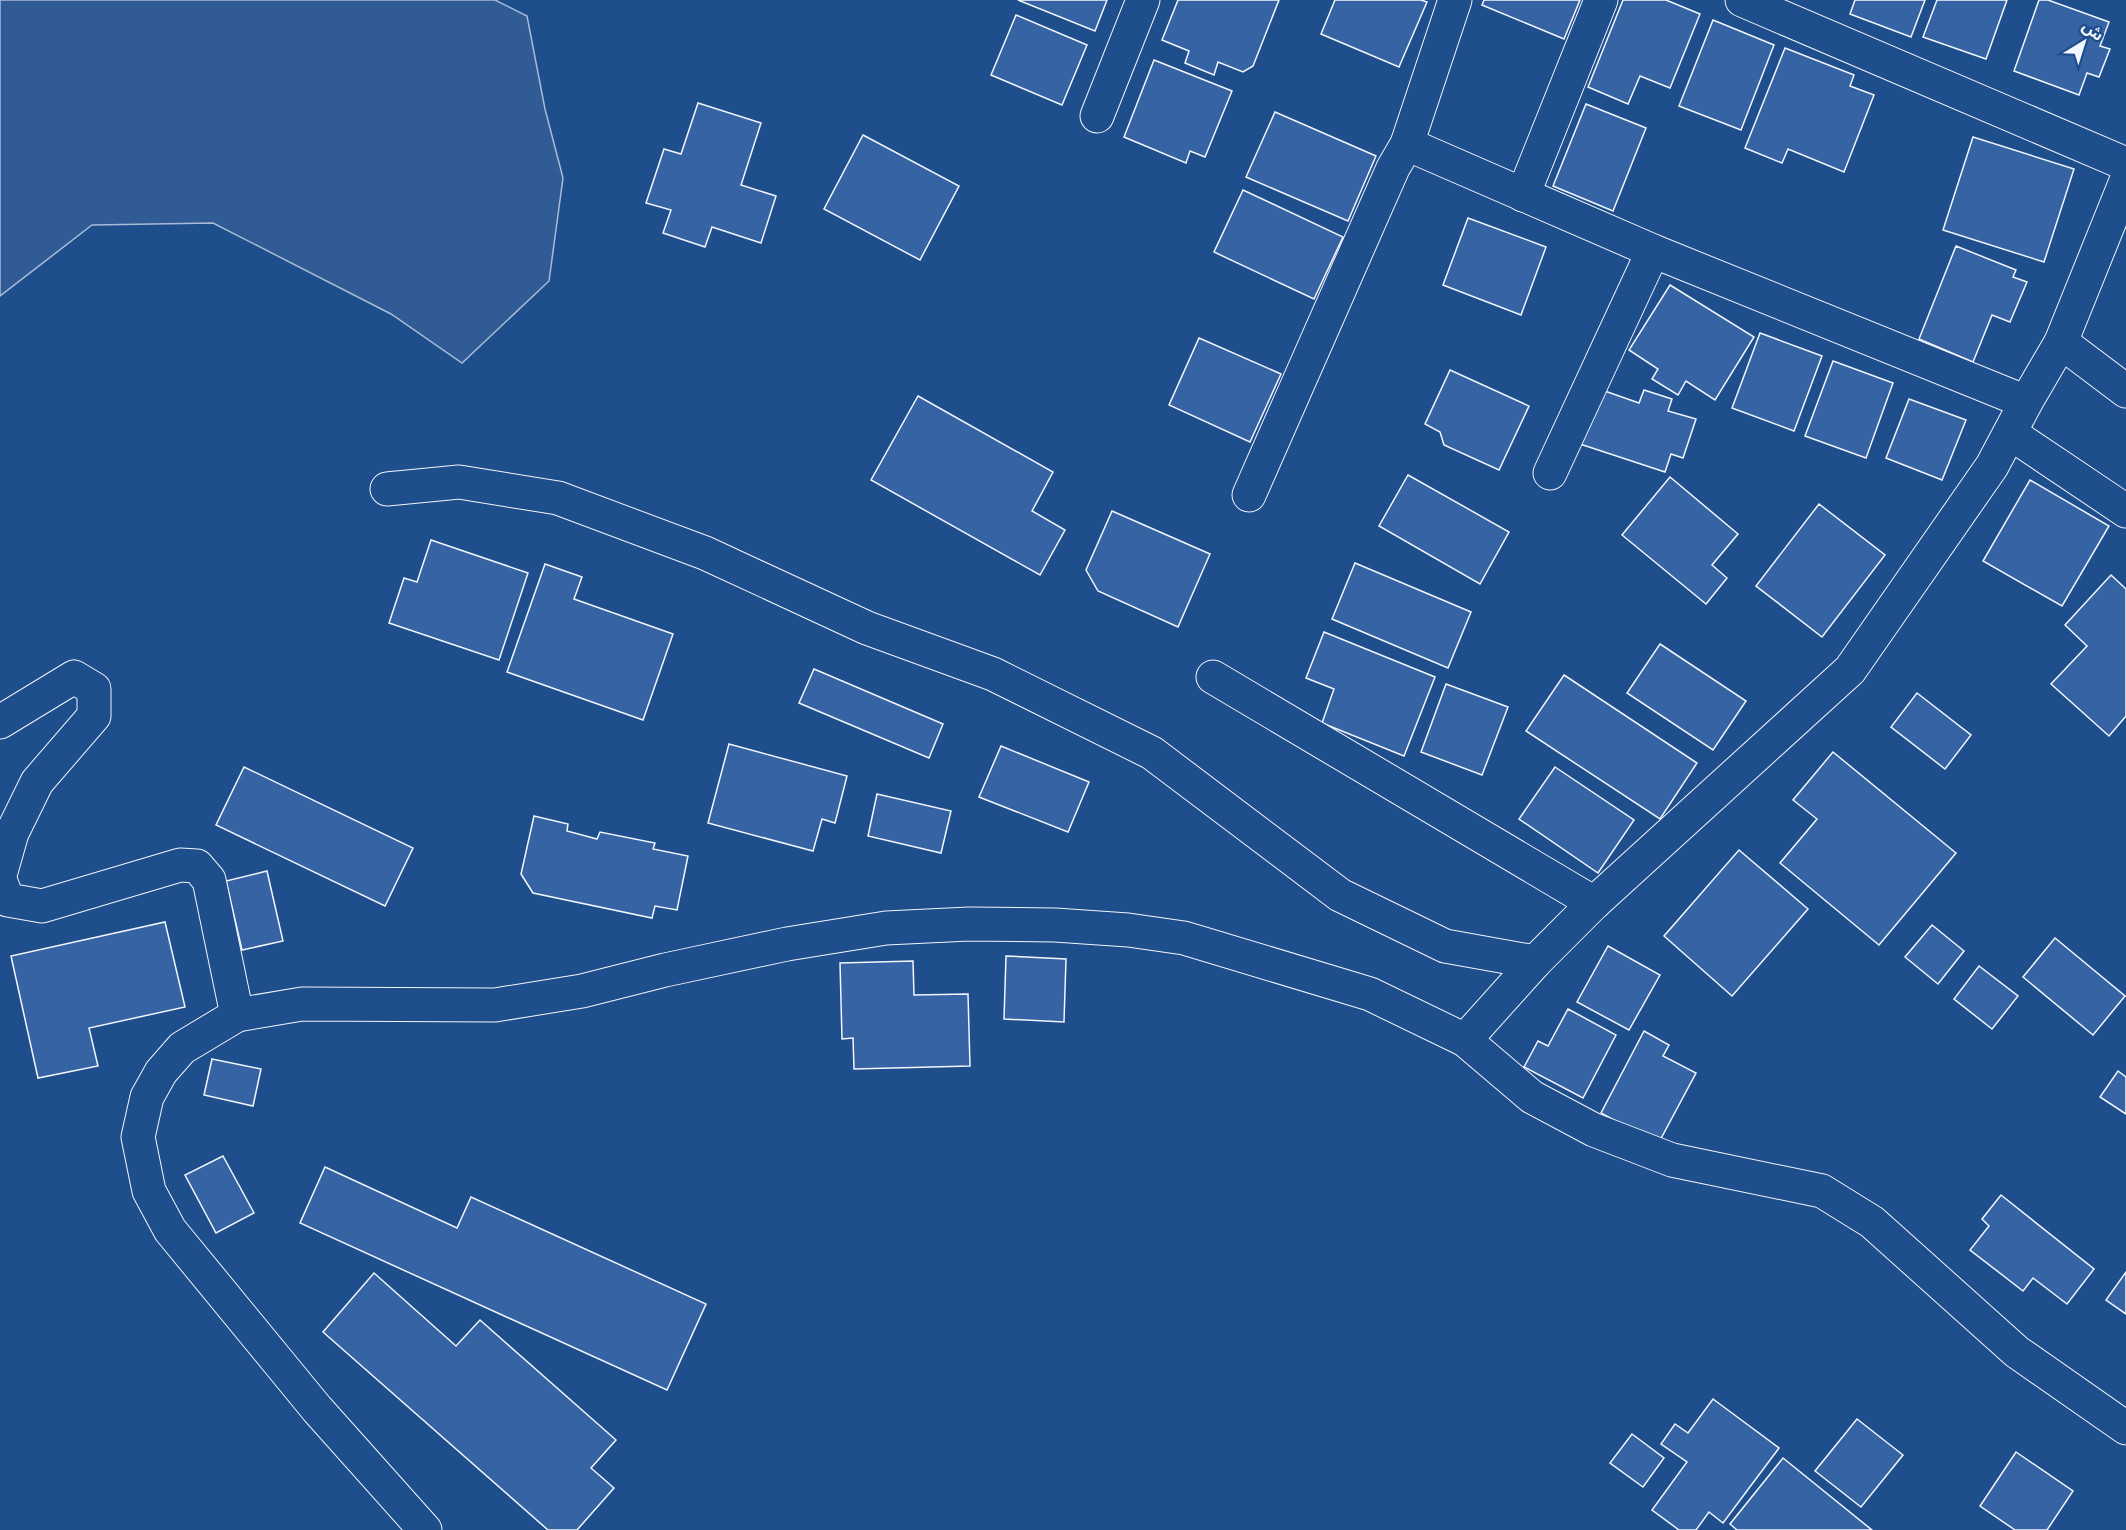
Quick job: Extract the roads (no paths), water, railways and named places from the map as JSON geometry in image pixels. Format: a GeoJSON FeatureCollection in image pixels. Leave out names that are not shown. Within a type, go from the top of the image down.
{"type":"FeatureCollection","features":[{"type":"Feature","properties":{"kind":"street"},"geometry":{"type":"LineString","coordinates":[[1097,116],[1143,0]]}},
{"type":"Feature","properties":{"kind":"street"},"geometry":{"type":"LineString","coordinates":[[1249,495],[1393,168],[1407,144],[1455,0]]}},
{"type":"Feature","properties":{"kind":"street"},"geometry":{"type":"LineString","coordinates":[[1523,195],[1601,0]]}},
{"type":"Feature","properties":{"kind":"street"},"geometry":{"type":"LineString","coordinates":[[1742,0],[2126,164]]}},
{"type":"Feature","properties":{"kind":"street"},"geometry":{"type":"LineString","coordinates":[[1407,144],[1653,251],[2026,402]]}},
{"type":"Feature","properties":{"kind":"street"},"geometry":{"type":"LineString","coordinates":[[1465,1040],[1535,962],[1594,903],[1850,670],[1992,466],[2061,342],[2126,181]]}},
{"type":"Feature","properties":{"kind":"street"},"geometry":{"type":"LineString","coordinates":[[1550,473],[1653,251]]}},
{"type":"Feature","properties":{"kind":"street"},"geometry":{"type":"LineString","coordinates":[[2061,342],[2126,392]]}},
{"type":"Feature","properties":{"kind":"street"},"geometry":{"type":"LineString","coordinates":[[2010,433],[2126,511]]}},
{"type":"Feature","properties":{"kind":"street"},"geometry":{"type":"LineString","coordinates":[[387,489],[459,482],[558,498],[705,554],[867,628],[993,674],[1152,753],[1340,895],[1445,946],[1535,962]]}},
{"type":"Feature","properties":{"kind":"street"},"geometry":{"type":"LineString","coordinates":[[0,722],[74,677],[94,689],[94,716],[38,782],[12,833],[0,878],[8,900],[42,906],[180,865],[198,866],[209,880],[237,1015]]}},
{"type":"Feature","properties":{"kind":"street"},"geometry":{"type":"LineString","coordinates":[[1213,677],[1594,903]]}},
{"type":"Feature","properties":{"kind":"street"},"geometry":{"type":"LineString","coordinates":[[425,1530],[317,1409],[170,1230],[148,1191],[138,1137],[147,1097],[161,1072],[182,1048],[237,1015],[302,1004],[495,1005],[582,991],[665,970],[787,944],[886,928],[969,924],[1055,925],[1128,930],[1184,938],[1370,994],[1465,1040],[1532,1097],[1594,1130],[1672,1160],[1822,1191],[1872,1222],[2017,1352],[2126,1428]]}}]}
